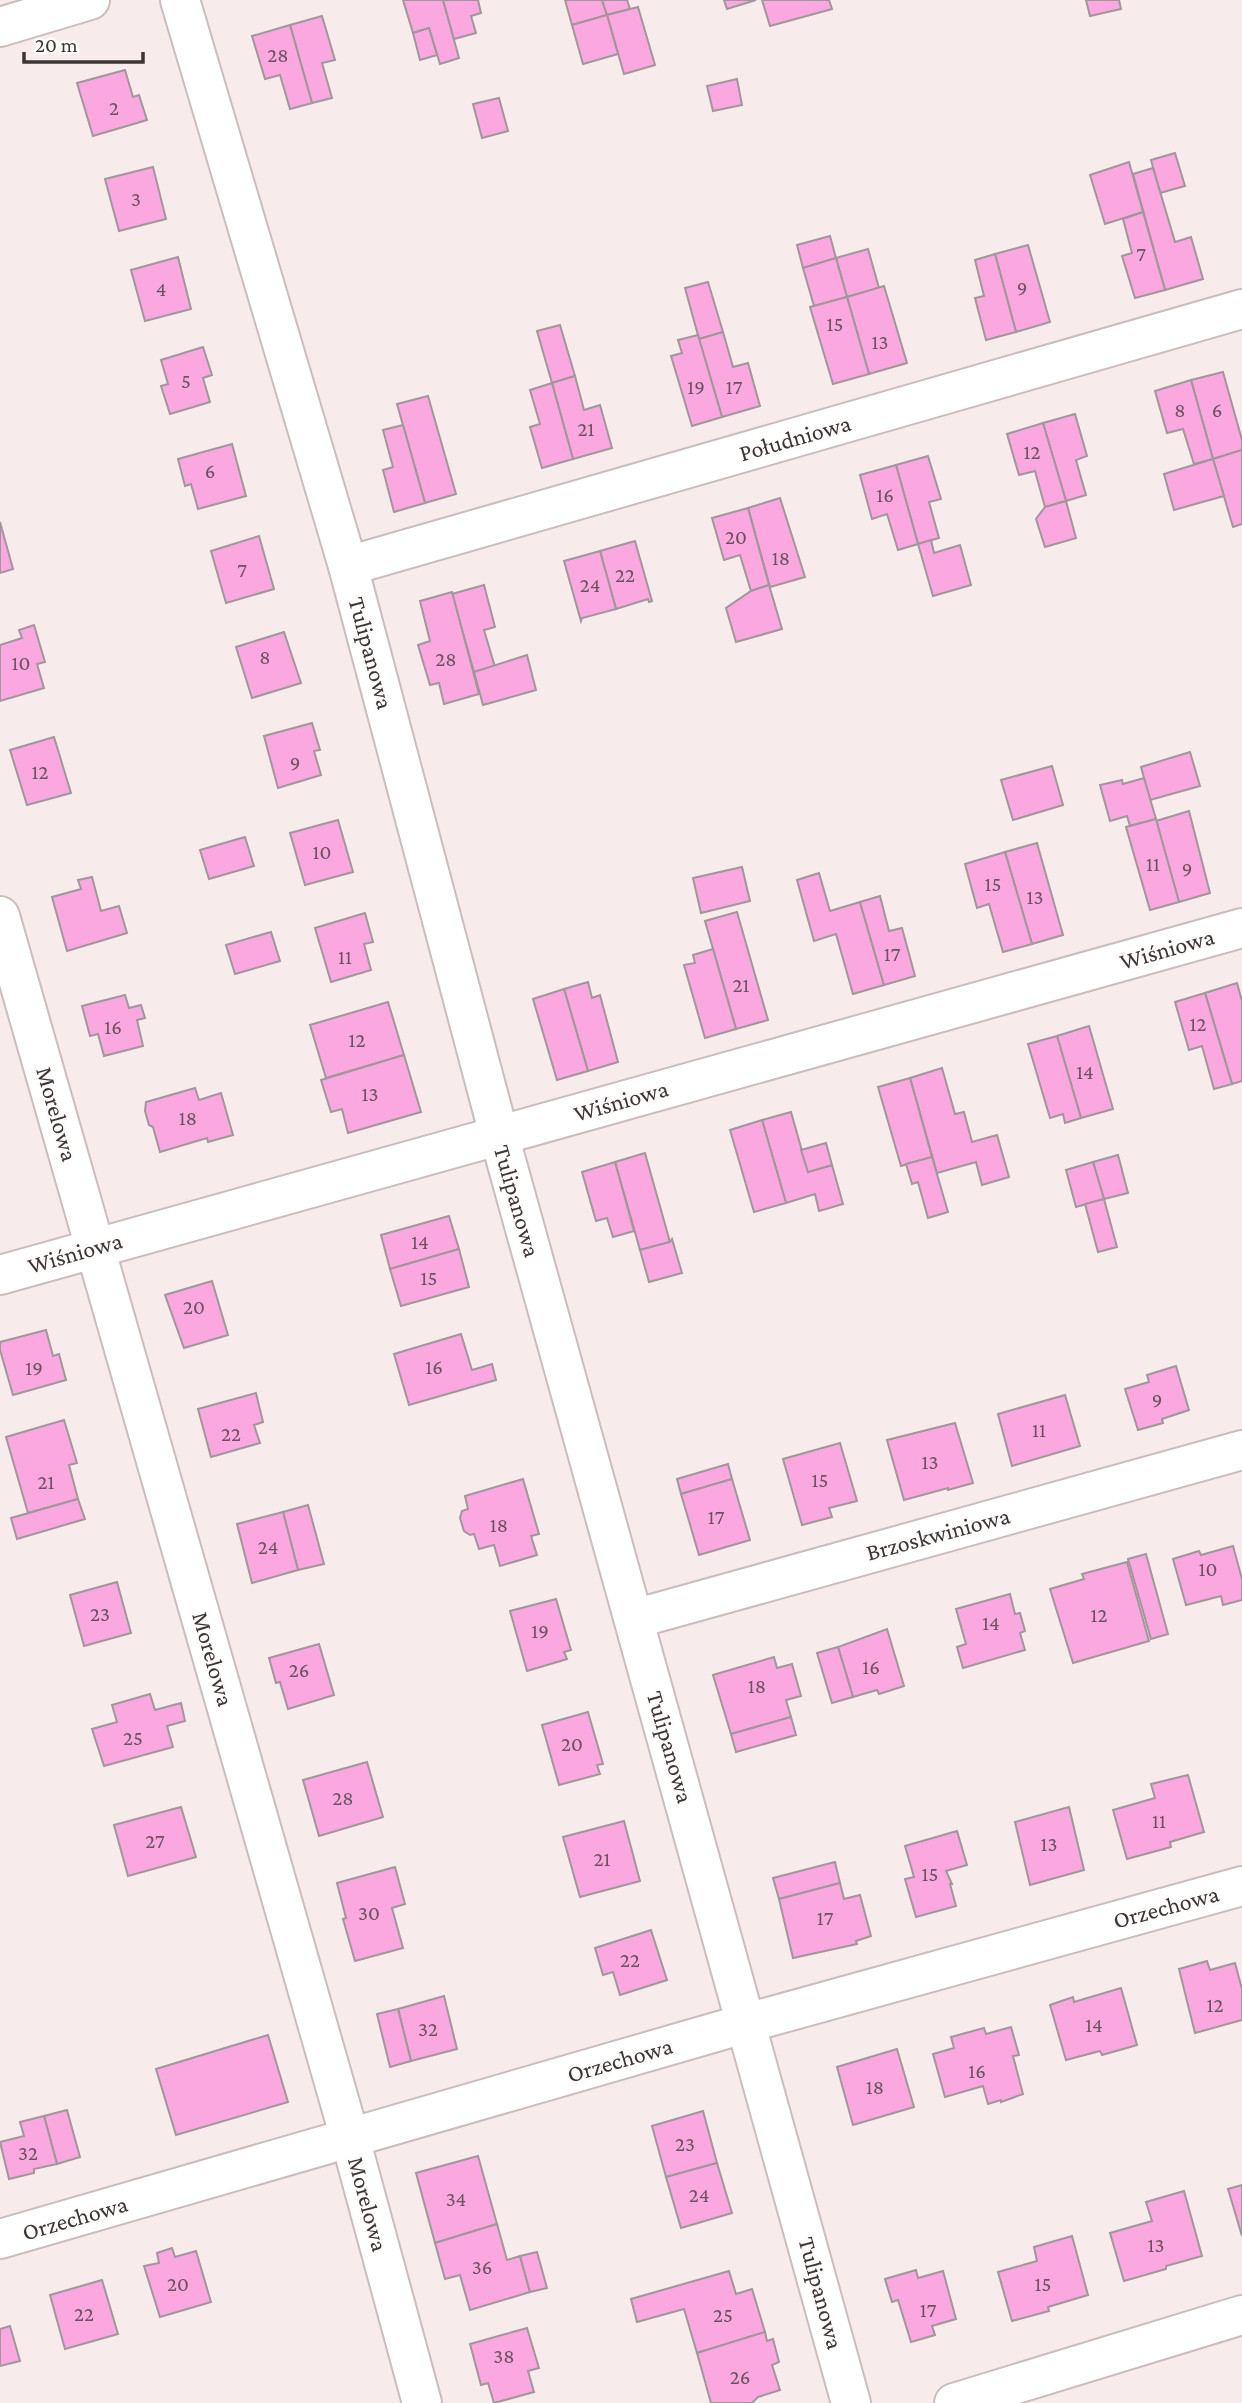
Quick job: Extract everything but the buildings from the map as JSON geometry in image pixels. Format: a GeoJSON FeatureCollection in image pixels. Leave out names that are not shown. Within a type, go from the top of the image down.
{"type":"FeatureCollection","features":[{"type":"Feature","properties":{"kind":"street"},"geometry":{"type":"LineString","coordinates":[[0,27],[90,0]]}},
{"type":"Feature","properties":{"kind":"street","name":"Tulipanowa"},"geometry":{"type":"LineString","coordinates":[[180,0],[348,566],[499,1135],[747,2023],[850,2403]]}},
{"type":"Feature","properties":{"kind":"street","name":"Południowa"},"geometry":{"type":"LineString","coordinates":[[348,566],[1242,309]]}},
{"type":"Feature","properties":{"kind":"street","name":"Morelowa"},"geometry":{"type":"LineString","coordinates":[[0,916],[350,2138],[422,2403]]}},
{"type":"Feature","properties":{"kind":"street","name":"Wiśniowa"},"geometry":{"type":"LineString","coordinates":[[0,1275],[1242,928]]}},
{"type":"Feature","properties":{"kind":"street","name":"Brzoskwiniowa"},"geometry":{"type":"LineString","coordinates":[[634,1619],[1242,1450]]}},
{"type":"Feature","properties":{"kind":"street","name":"Orzechowa"},"geometry":{"type":"LineString","coordinates":[[0,2239],[747,2023],[1242,1886]]}},
{"type":"Feature","properties":{"kind":"street"},"geometry":{"type":"LineString","coordinates":[[954,2403],[1242,2315]]}}]}
